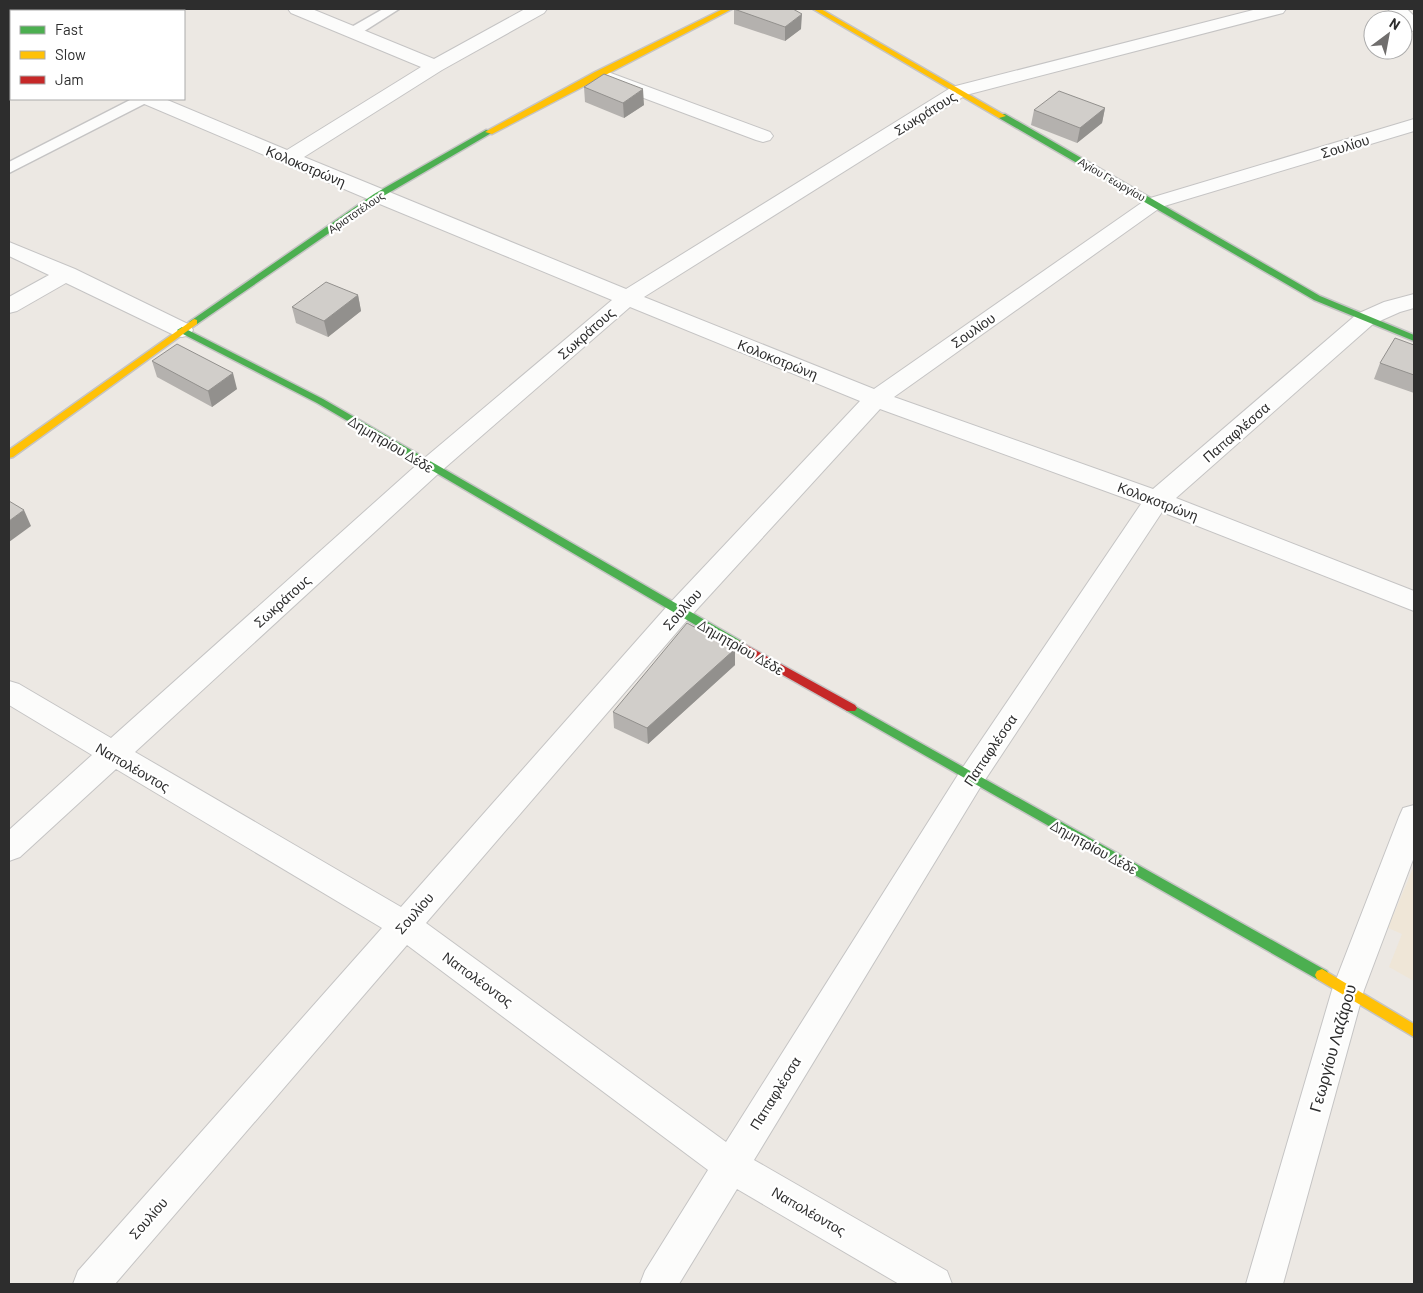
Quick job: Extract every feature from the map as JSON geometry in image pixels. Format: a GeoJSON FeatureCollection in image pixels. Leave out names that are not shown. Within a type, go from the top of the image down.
{"type":"FeatureCollection","features":[{"type":"Feature","properties":{"kind":"street"},"geometry":{"type":"LineString","coordinates":[[297,9],[435,66]]}},
{"type":"Feature","properties":{"kind":"street"},"geometry":{"type":"LineString","coordinates":[[289,158],[435,66],[538,9]]}},
{"type":"Feature","properties":{"kind":"street","name":"Αγίου Γεωργίου"},"geometry":{"type":"LineString","coordinates":[[816,9],[1317,298],[1414,338]]}},
{"type":"Feature","properties":{"kind":"street","name":"Σωκράτους"},"geometry":{"type":"LineString","coordinates":[[9,848],[430,467],[626,298],[959,91],[1277,9]]}},
{"type":"Feature","properties":{"kind":"street"},"geometry":{"type":"LineString","coordinates":[[1397,9],[1414,26]]}},
{"type":"Feature","properties":{"kind":"street","name":"Αριστοτέλους"},"geometry":{"type":"LineString","coordinates":[[9,456],[182,330],[377,196],[454,152],[719,10]]}},
{"type":"Feature","properties":{"kind":"street"},"geometry":{"type":"LineString","coordinates":[[598,74],[763,136]]}},
{"type":"Feature","properties":{"kind":"street","name":"Κολοκοτρώνη"},"geometry":{"type":"LineString","coordinates":[[151,100],[377,196],[876,399],[1157,500],[1414,601]]}},
{"type":"Feature","properties":{"kind":"street","name":"Σουλίου"},"geometry":{"type":"LineString","coordinates":[[90,1284],[679,611],[876,399],[1154,204],[1414,125]]}},
{"type":"Feature","properties":{"kind":"street","name":"Δημητρίου Δέδε"},"geometry":{"type":"LineString","coordinates":[[9,248],[182,330],[320,402],[679,611],[1348,990],[1414,1031]]}},
{"type":"Feature","properties":{"kind":"street"},"geometry":{"type":"LineString","coordinates":[[9,306],[67,274]]}},
{"type":"Feature","properties":{"kind":"street","name":"Παπαφλέσσα"},"geometry":{"type":"LineString","coordinates":[[658,1284],[971,778],[1157,500],[1365,319],[1392,307],[1414,301]]}},
{"type":"Feature","properties":{"kind":"street","name":"Ναπολέοντος"},"geometry":{"type":"LineString","coordinates":[[9,692],[112,755],[404,925],[731,1166],[934,1284]]}},
{"type":"Feature","properties":{"kind":"street","name":"Γεωργίου Λαζάρου"},"geometry":{"type":"LineString","coordinates":[[1264,1284],[1348,990],[1414,817]]}},
{"type":"Feature","properties":{"kind":"lane"},"geometry":{"type":"LineString","coordinates":[[353,32],[392,9]]}},
{"type":"Feature","properties":{"kind":"lane"},"geometry":{"type":"LineString","coordinates":[[9,168],[141,100]]}},
{"type":"Feature","properties":{"kind":"shaded area"},"geometry":{"type":"Polygon","coordinates":[[[1414,866],[1414,981],[1389,967],[1402,934],[1388,928],[1414,866]]]}},
{"type":"Feature","properties":{"kind":"building"},"geometry":{"type":"Polygon","coordinates":[[[734,9],[793,9],[802,14],[785,27],[734,9]]]}},
{"type":"Feature","properties":{"kind":"building"},"geometry":{"type":"Polygon","coordinates":[[[604,74],[643,89],[623,103],[584,87],[604,74]]]}},
{"type":"Feature","properties":{"kind":"building"},"geometry":{"type":"Polygon","coordinates":[[[1059,91],[1105,108],[1080,128],[1034,110],[1059,91]]]}},
{"type":"Feature","properties":{"kind":"building"},"geometry":{"type":"Polygon","coordinates":[[[326,282],[358,295],[324,321],[292,307],[326,282]]]}},
{"type":"Feature","properties":{"kind":"building"},"geometry":{"type":"Polygon","coordinates":[[[1395,338],[1414,345],[1414,375],[1380,363],[1395,338]]]}},
{"type":"Feature","properties":{"kind":"building"},"geometry":{"type":"Polygon","coordinates":[[[177,344],[233,373],[208,391],[152,361],[177,344]]]}},
{"type":"Feature","properties":{"kind":"building"},"geometry":{"type":"Polygon","coordinates":[[[9,501],[24,510],[9,521],[9,501]]]}},
{"type":"Feature","properties":{"kind":"building"},"geometry":{"type":"Polygon","coordinates":[[[687,623],[735,649],[647,728],[613,712],[687,623]]]}},
{"type":"Feature","properties":{"kind":"traffic: fast"},"geometry":{"type":"LineString","coordinates":[[1002,116],[1317,298],[1414,338]]}},
{"type":"Feature","properties":{"kind":"traffic: fast"},"geometry":{"type":"LineString","coordinates":[[194,322],[377,196],[489,132]]}},
{"type":"Feature","properties":{"kind":"traffic: fast"},"geometry":{"type":"LineString","coordinates":[[182,330],[320,401],[737,644]]}},
{"type":"Feature","properties":{"kind":"traffic: fast"},"geometry":{"type":"LineString","coordinates":[[851,708],[1322,975]]}},
{"type":"Feature","properties":{"kind":"traffic: slow"},"geometry":{"type":"LineString","coordinates":[[489,132],[598,74],[728,9]]}},
{"type":"Feature","properties":{"kind":"traffic: slow"},"geometry":{"type":"LineString","coordinates":[[816,9],[1002,116]]}},
{"type":"Feature","properties":{"kind":"traffic: slow"},"geometry":{"type":"LineString","coordinates":[[9,455],[194,322]]}},
{"type":"Feature","properties":{"kind":"traffic: slow"},"geometry":{"type":"LineString","coordinates":[[1322,975],[1414,1031]]}},
{"type":"Feature","properties":{"kind":"traffic: jam"},"geometry":{"type":"LineString","coordinates":[[737,644],[851,708]]}}]}
